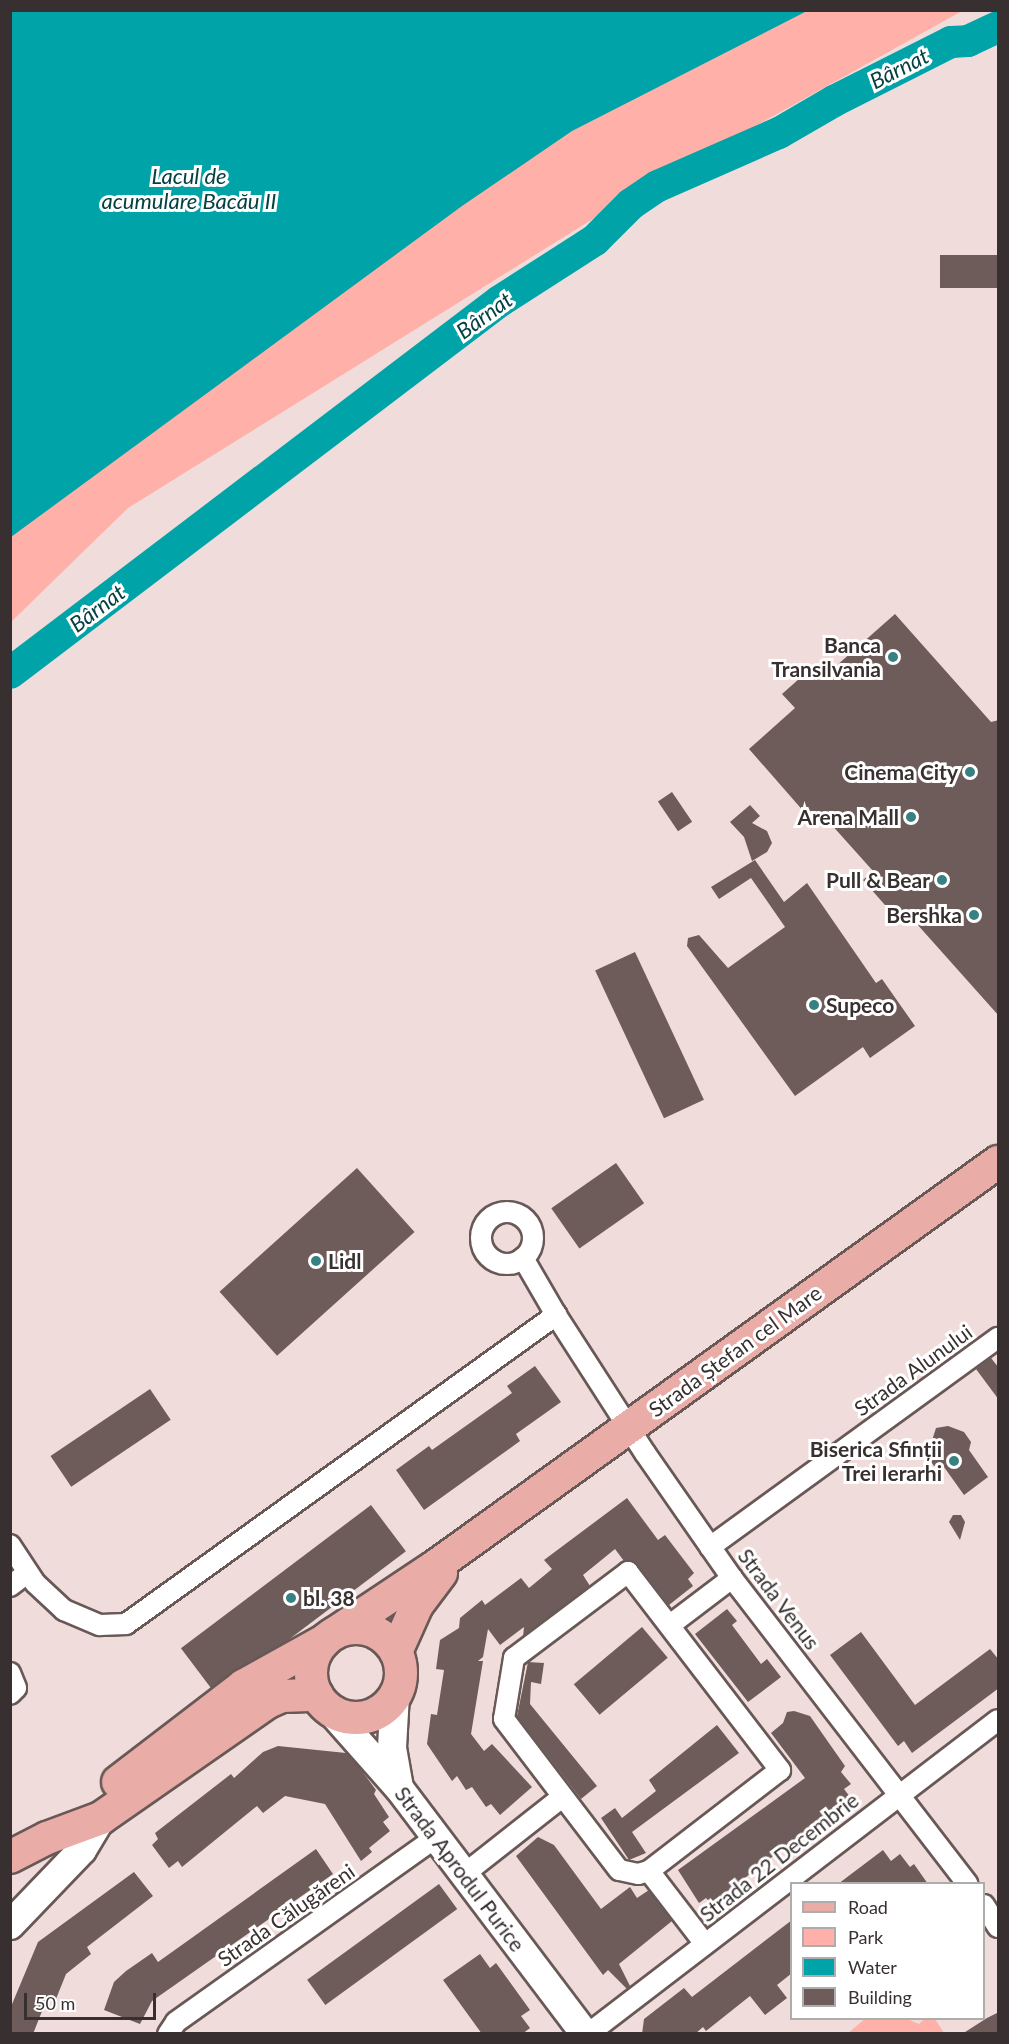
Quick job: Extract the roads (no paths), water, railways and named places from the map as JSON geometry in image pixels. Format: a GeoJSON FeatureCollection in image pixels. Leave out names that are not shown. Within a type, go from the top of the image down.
{"type":"FeatureCollection","features":[{"type":"Feature","properties":{"kind":"main road","name":"Strada Ștefan cel Mare"},"geometry":{"type":"LineString","coordinates":[[471,1541],[999,1162]]}},
{"type":"Feature","properties":{"kind":"main road"},"geometry":{"type":"LineString","coordinates":[[323,1702],[311,1666],[330,1637],[471,1541]]}},
{"type":"Feature","properties":{"kind":"main road"},"geometry":{"type":"LineString","coordinates":[[396,1652],[422,1597],[471,1541]]}},
{"type":"Feature","properties":{"kind":"main road"},"geometry":{"type":"LineString","coordinates":[[10,1857],[46,1838],[101,1818],[268,1702],[282,1696],[323,1702],[358,1718],[373,1715],[395,1694],[400,1666],[396,1652],[387,1641],[369,1630],[349,1628],[330,1637],[243,1686],[46,1838]]}},
{"type":"Feature","properties":{"kind":"main road"},"geometry":{"type":"LineString","coordinates":[[101,1818],[111,1800],[151,1772],[160,1749]]}},
{"type":"Feature","properties":{"kind":"street","name":"Strada Venus"},"geometry":{"type":"LineString","coordinates":[[523,1258],[627,1428],[732,1578],[966,1882]]}},
{"type":"Feature","properties":{"kind":"street"},"geometry":{"type":"LineString","coordinates":[[10,1545],[27,1573],[64,1610],[100,1625],[126,1624],[562,1323]]}},
{"type":"Feature","properties":{"kind":"street","name":"Strada Alunului"},"geometry":{"type":"LineString","coordinates":[[710,1547],[999,1338]]}},
{"type":"Feature","properties":{"kind":"street"},"geometry":{"type":"LineString","coordinates":[[628,1572],[780,1770],[649,1871],[638,1874],[619,1870],[562,1797],[504,1719],[514,1658],[628,1572]]}},
{"type":"Feature","properties":{"kind":"street"},"geometry":{"type":"LineString","coordinates":[[10,1586],[27,1573]]}},
{"type":"Feature","properties":{"kind":"street"},"geometry":{"type":"LineString","coordinates":[[670,1625],[732,1578]]}},
{"type":"Feature","properties":{"kind":"street"},"geometry":{"type":"LineString","coordinates":[[10,1673],[16,1688],[10,1694]]}},
{"type":"Feature","properties":{"kind":"street"},"geometry":{"type":"LineString","coordinates":[[395,1694],[392,1748],[399,1788]]}},
{"type":"Feature","properties":{"kind":"street","name":"Strada Aprodul Purice"},"geometry":{"type":"LineString","coordinates":[[323,1702],[399,1788],[463,1875],[587,2034]]}},
{"type":"Feature","properties":{"kind":"street","name":"Strada 22 Decembrie"},"geometry":{"type":"LineString","coordinates":[[587,2034],[999,1720]]}},
{"type":"Feature","properties":{"kind":"street"},"geometry":{"type":"LineString","coordinates":[[463,1875],[562,1797]]}},
{"type":"Feature","properties":{"kind":"street"},"geometry":{"type":"LineString","coordinates":[[10,1925],[82,1850],[101,1818]]}},
{"type":"Feature","properties":{"kind":"street","name":"Strada Călugăreni"},"geometry":{"type":"LineString","coordinates":[[168,2034],[176,2022],[435,1838]]}},
{"type":"Feature","properties":{"kind":"street"},"geometry":{"type":"LineString","coordinates":[[649,1871],[705,1944]]}},
{"type":"Feature","properties":{"kind":"street"},"geometry":{"type":"LineString","coordinates":[[985,1906],[999,1927]]}},
{"type":"Feature","properties":{"kind":"water","name":"Lacul de acumulare Bacău II"},"geometry":{"type":"Polygon","coordinates":[[[11,10],[807,11],[572,131],[462,206],[11,537],[11,10]]]}},
{"type":"Feature","properties":{"kind":"waterway","name":"Bârnat"},"geometry":{"type":"LineString","coordinates":[[10,673],[500,301],[595,240],[631,204],[658,186],[779,133],[834,101],[951,42],[968,41],[998,27]]}},
{"type":"Feature","properties":{"kind":"place","name":"Banca Transilvania"},"geometry":{"type":"Point","coordinates":[893,657]}},
{"type":"Feature","properties":{"kind":"place","name":"Cinema City"},"geometry":{"type":"Point","coordinates":[970,772]}},
{"type":"Feature","properties":{"kind":"place","name":"Arena Mall"},"geometry":{"type":"Point","coordinates":[911,817]}},
{"type":"Feature","properties":{"kind":"place","name":"Pull & Bear"},"geometry":{"type":"Point","coordinates":[942,880]}},
{"type":"Feature","properties":{"kind":"place","name":"Bershka"},"geometry":{"type":"Point","coordinates":[974,915]}},
{"type":"Feature","properties":{"kind":"place","name":"Supeco"},"geometry":{"type":"Point","coordinates":[814,1005]}},
{"type":"Feature","properties":{"kind":"place","name":"Lidl"},"geometry":{"type":"Point","coordinates":[316,1261]}},
{"type":"Feature","properties":{"kind":"place","name":"Biserica Sfinții Trei Ierarhi"},"geometry":{"type":"Point","coordinates":[954,1461]}},
{"type":"Feature","properties":{"kind":"place","name":"bl. 38"},"geometry":{"type":"Point","coordinates":[291,1598]}}]}
